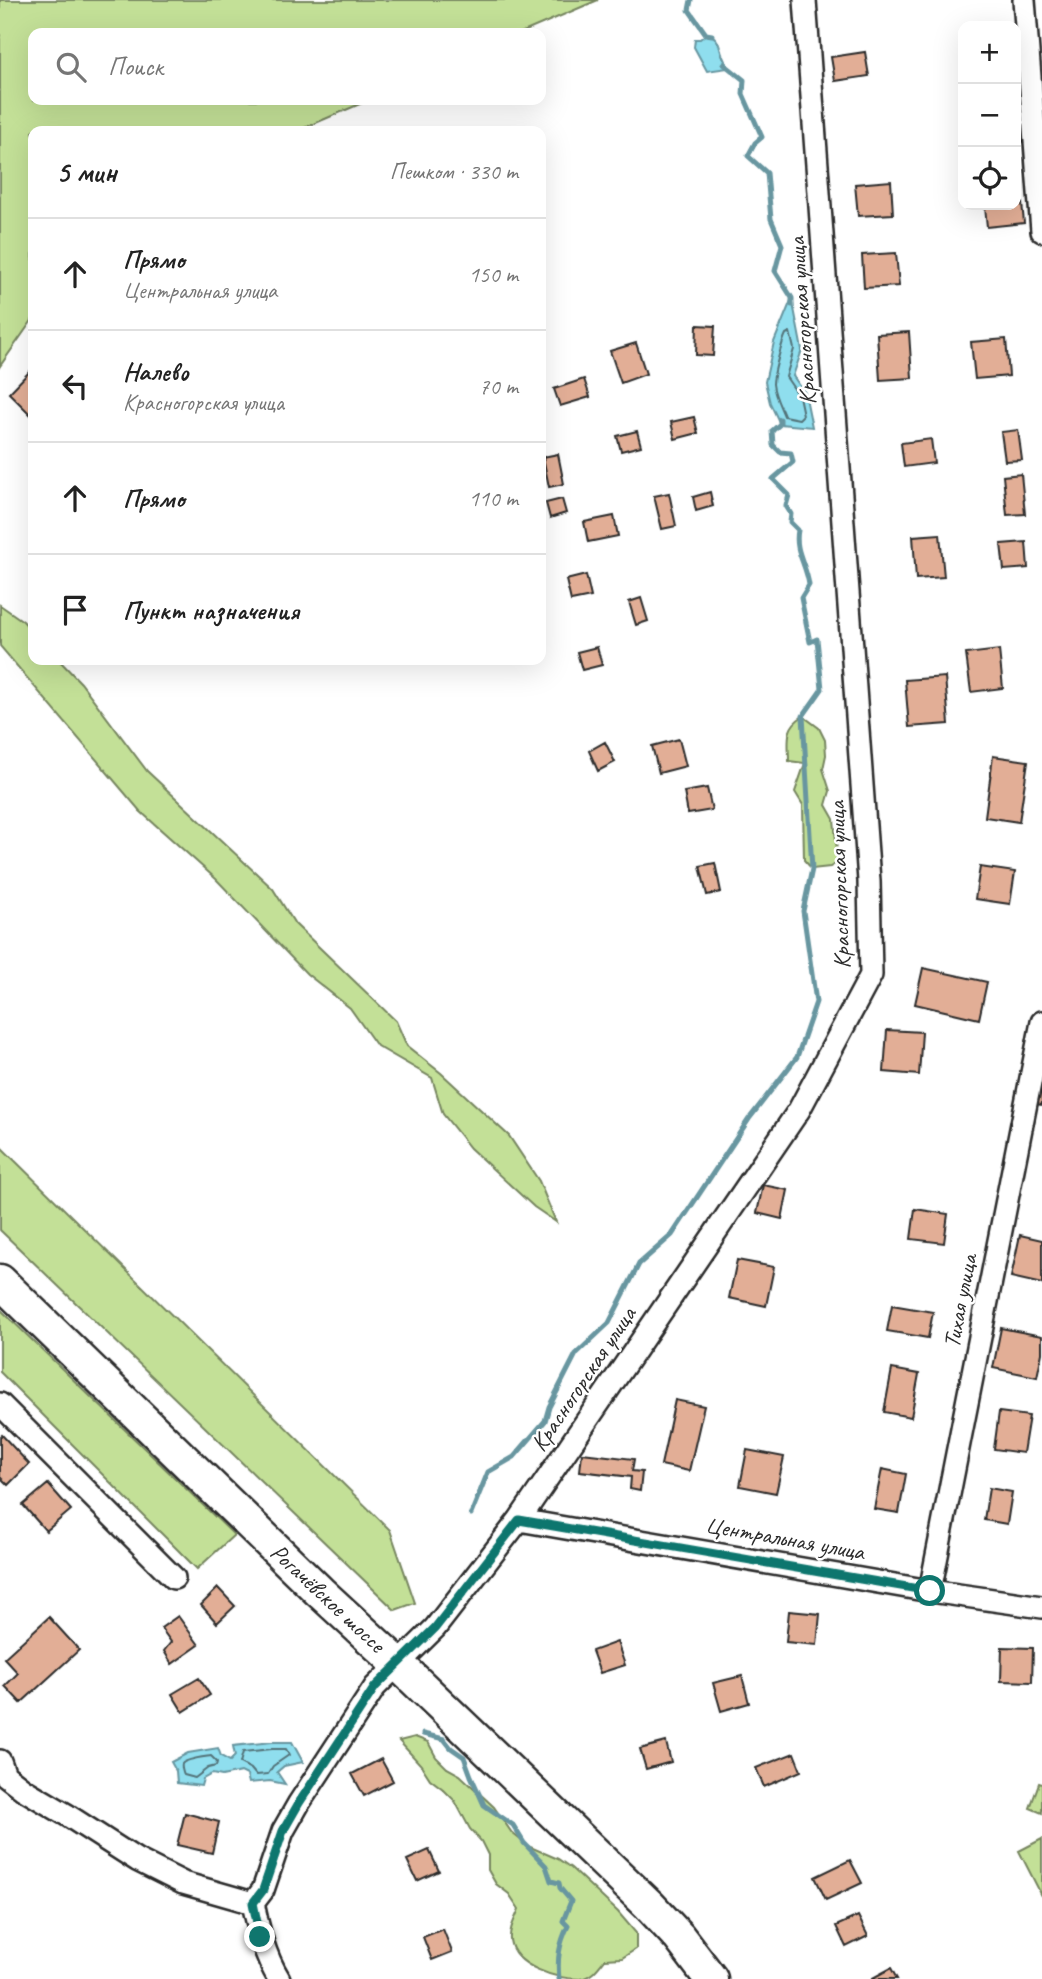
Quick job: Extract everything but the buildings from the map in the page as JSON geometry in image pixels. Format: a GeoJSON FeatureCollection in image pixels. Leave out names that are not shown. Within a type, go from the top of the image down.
{"type":"FeatureCollection","features":[{"type":"Feature","properties":{"kind":"main road","name":"Рогачёвское шоссе"},"geometry":{"type":"LineString","coordinates":[[0,1281],[320,1592],[649,1905],[711,1979]]}},
{"type":"Feature","properties":{"kind":"street","name":"Красногорская улица"},"geometry":{"type":"LineString","coordinates":[[253,1903],[263,1890],[283,1831],[375,1687],[435,1628],[519,1520],[799,1110],[871,975],[868,868],[805,0]]}},
{"type":"Feature","properties":{"kind":"street"},"geometry":{"type":"LineString","coordinates":[[1024,0],[1042,231]]}},
{"type":"Feature","properties":{"kind":"street","name":"Тихая улица"},"geometry":{"type":"LineString","coordinates":[[930,1591],[1042,1022]]}},
{"type":"Feature","properties":{"kind":"street"},"geometry":{"type":"LineString","coordinates":[[0,1404],[174,1578]]}},
{"type":"Feature","properties":{"kind":"street","name":"Центральная улица"},"geometry":{"type":"LineString","coordinates":[[519,1520],[1042,1608]]}},
{"type":"Feature","properties":{"kind":"street"},"geometry":{"type":"LineString","coordinates":[[2,1773],[137,1860],[183,1883],[253,1903],[260,1937],[279,1979]]}},
{"type":"Feature","properties":{"kind":"green space"},"geometry":{"type":"Polygon","coordinates":[[[0,0],[598,0],[533,28],[28,28],[28,105],[357,105],[309,126],[28,126],[28,326],[0,366],[0,0]]]}},
{"type":"Feature","properties":{"kind":"green space"},"geometry":{"type":"Polygon","coordinates":[[[0,605],[28,626],[28,665],[64,665],[81,683],[147,771],[273,889],[295,924],[396,1021],[407,1046],[441,1073],[509,1136],[539,1181],[556,1222],[534,1207],[470,1148],[443,1114],[432,1078],[377,1046],[350,1008],[307,974],[216,879],[140,811],[0,646],[0,605]]]}},
{"type":"Feature","properties":{"kind":"green space"},"geometry":{"type":"Polygon","coordinates":[[[803,716],[819,728],[825,740],[823,769],[830,791],[826,805],[834,819],[838,862],[830,867],[812,869],[804,860],[803,805],[795,792],[805,763],[789,761],[788,741],[793,725],[803,716]]]}},
{"type":"Feature","properties":{"kind":"green space"},"geometry":{"type":"Polygon","coordinates":[[[0,1146],[390,1530],[415,1603],[395,1610],[0,1230],[0,1146]]]}},
{"type":"Feature","properties":{"kind":"green space"},"geometry":{"type":"Polygon","coordinates":[[[0,1309],[234,1535],[197,1569],[0,1372],[0,1309]]]}},
{"type":"Feature","properties":{"kind":"green space"},"geometry":{"type":"Polygon","coordinates":[[[415,1737],[428,1742],[436,1757],[447,1768],[460,1775],[494,1807],[512,1833],[528,1846],[571,1868],[618,1912],[636,1933],[636,1949],[622,1958],[605,1959],[591,1974],[580,1979],[549,1974],[519,1957],[513,1949],[510,1936],[519,1909],[509,1894],[496,1884],[488,1870],[488,1855],[455,1801],[430,1779],[399,1741],[415,1737]]]}},
{"type":"Feature","properties":{"kind":"green space"},"geometry":{"type":"Polygon","coordinates":[[[1039,1783],[1042,1784],[1042,1813],[1030,1808],[1039,1783]]]}},
{"type":"Feature","properties":{"kind":"green space"},"geometry":{"type":"Polygon","coordinates":[[[1042,1839],[1042,1896],[1019,1851],[1042,1839]]]}},
{"type":"Feature","properties":{"kind":"water"},"geometry":{"type":"Polygon","coordinates":[[[706,34],[716,40],[728,68],[707,71],[694,47],[695,39],[706,34]]]}},
{"type":"Feature","properties":{"kind":"water"},"geometry":{"type":"Polygon","coordinates":[[[792,298],[802,350],[793,376],[805,393],[812,427],[780,424],[770,403],[765,382],[774,342],[792,298]]]}},
{"type":"Feature","properties":{"kind":"water"},"geometry":{"type":"Polygon","coordinates":[[[292,1742],[303,1762],[284,1766],[277,1772],[285,1784],[270,1781],[249,1783],[247,1775],[241,1772],[222,1776],[212,1774],[203,1779],[201,1786],[177,1783],[176,1771],[171,1762],[188,1753],[218,1748],[221,1756],[230,1761],[235,1756],[233,1746],[292,1742]]]}},
{"type":"Feature","properties":{"kind":"waterway"},"geometry":{"type":"LineString","coordinates":[[691,0],[689,10],[706,34],[712,35]]}},
{"type":"Feature","properties":{"kind":"waterway"},"geometry":{"type":"LineString","coordinates":[[724,64],[744,80],[743,94],[762,137],[748,156],[767,173],[771,219],[782,245],[775,271],[792,298],[792,305]]}},
{"type":"Feature","properties":{"kind":"waterway"},"geometry":{"type":"LineString","coordinates":[[471,1514],[488,1472],[514,1457],[545,1421],[549,1407],[576,1354],[609,1323],[639,1264],[672,1235],[749,1119],[797,1057],[816,1002],[803,911],[812,869],[803,716],[822,689],[817,639],[810,642],[801,598],[809,585],[799,551],[798,530],[790,522],[791,514],[786,506],[789,495],[773,479],[793,462],[791,453],[780,452],[773,445],[772,431],[780,424],[780,419]]}},
{"type":"Feature","properties":{"kind":"waterway"},"geometry":{"type":"LineString","coordinates":[[423,1734],[444,1739],[464,1757],[484,1805],[513,1825],[524,1843],[546,1866],[551,1881],[559,1883],[571,1901],[563,1921],[568,1926],[559,1952],[559,1979]]}},
{"type":"Feature","properties":{"kind":"route"},"geometry":{"type":"LineString","coordinates":[[260,1937],[253,1903],[263,1890],[283,1831],[299,1803],[375,1687],[435,1628],[519,1520],[930,1591]]}}]}
